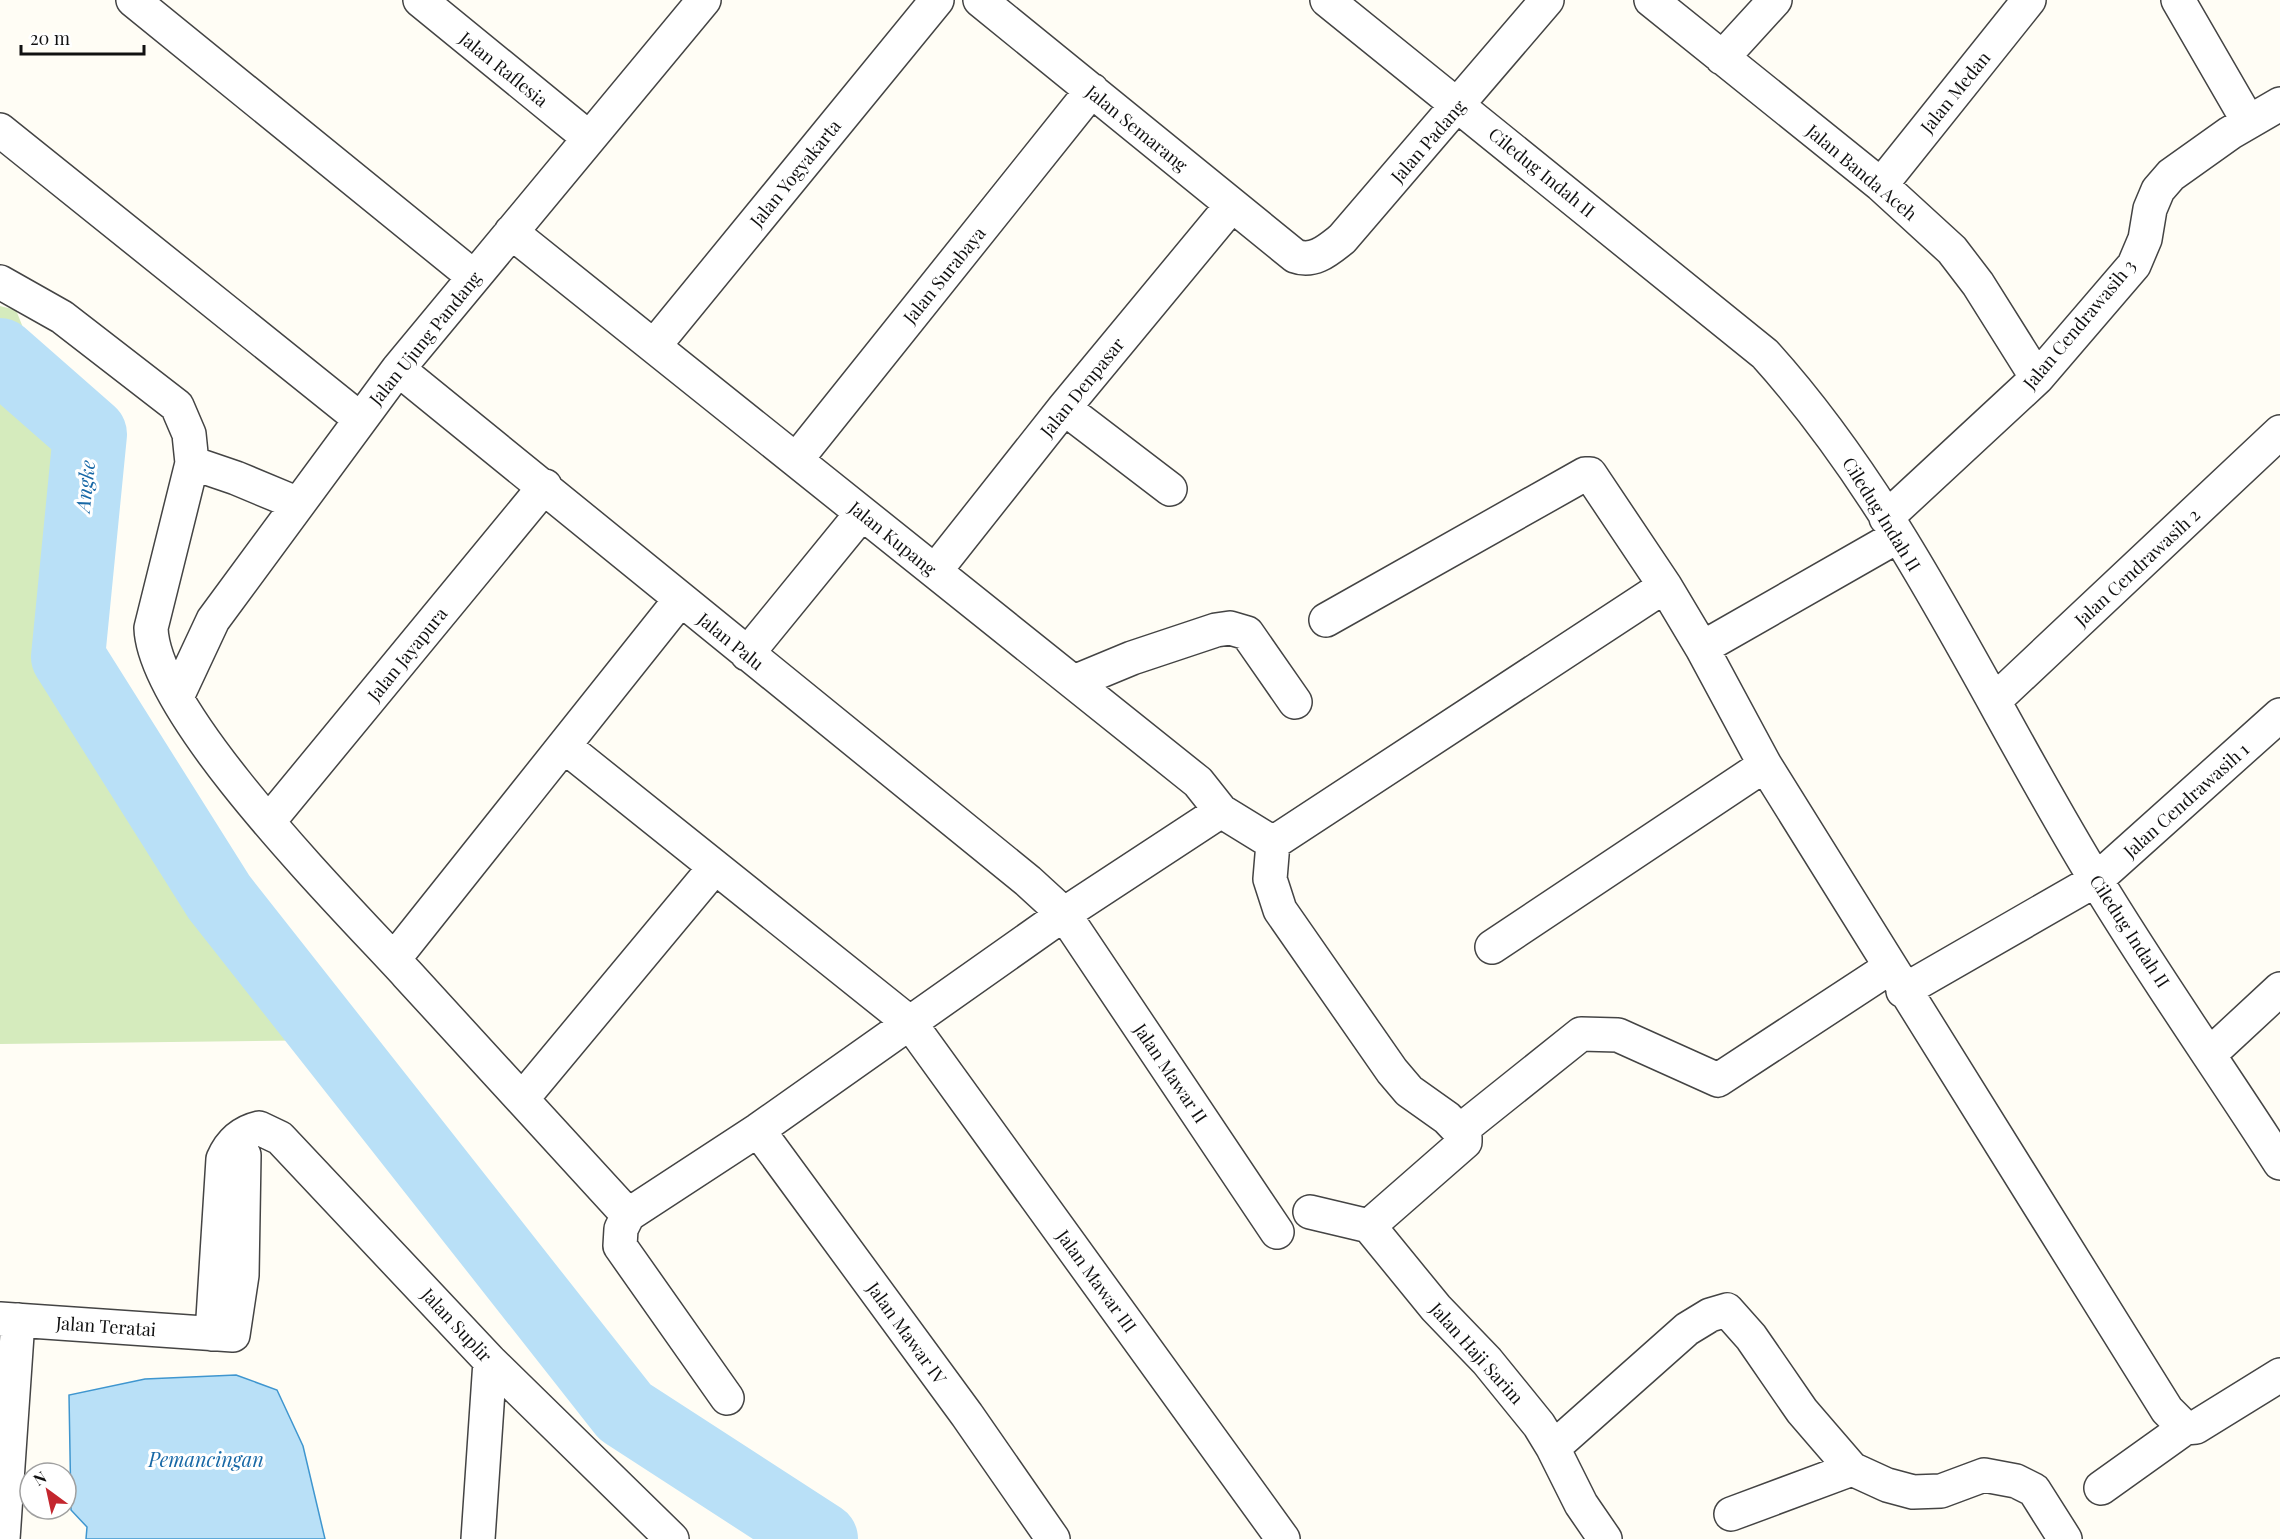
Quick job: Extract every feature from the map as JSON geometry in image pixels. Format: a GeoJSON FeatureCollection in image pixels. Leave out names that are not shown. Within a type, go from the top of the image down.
{"type":"FeatureCollection","features":[{"type":"Feature","properties":{"kind":"street"},"geometry":{"type":"LineString","coordinates":[[133,0],[474,277]]}},
{"type":"Feature","properties":{"kind":"street","name":"Jalan Raflesia"},"geometry":{"type":"LineString","coordinates":[[420,0],[589,138]]}},
{"type":"Feature","properties":{"kind":"street","name":"Jalan Ujung Pandang"},"geometry":{"type":"LineString","coordinates":[[177,697],[213,620],[296,503],[398,369],[704,0]]}},
{"type":"Feature","properties":{"kind":"street","name":"Jalan Yogyakarta"},"geometry":{"type":"LineString","coordinates":[[654,346],[937,0]]}},
{"type":"Feature","properties":{"kind":"street","name":"Jalan Semarang"},"geometry":{"type":"LineString","coordinates":[[980,0],[1295,256]]}},
{"type":"Feature","properties":{"kind":"street","name":"Ciledug Indah II"},"geometry":{"type":"LineString","coordinates":[[1327,0],[1765,354],[1809,402],[1892,527],[2096,880],[2280,1163]]}},
{"type":"Feature","properties":{"kind":"street","name":"Jalan Padang"},"geometry":{"type":"LineString","coordinates":[[1295,256],[1313,258],[1342,238],[1459,105],[1547,0]]}},
{"type":"Feature","properties":{"kind":"street","name":"Jalan Banda Aceh"},"geometry":{"type":"LineString","coordinates":[[1651,0],[1881,185],[1952,250],[1978,284],[2037,378]]}},
{"type":"Feature","properties":{"kind":"street"},"geometry":{"type":"LineString","coordinates":[[1722,58],[1775,0]]}},
{"type":"Feature","properties":{"kind":"street","name":"Jalan Medan"},"geometry":{"type":"LineString","coordinates":[[1881,185],[2029,0]]}},
{"type":"Feature","properties":{"kind":"street"},"geometry":{"type":"LineString","coordinates":[[2178,0],[2248,121]]}},
{"type":"Feature","properties":{"kind":"street","name":"Jalan Surabaya"},"geometry":{"type":"LineString","coordinates":[[796,460],[1092,90]]}},
{"type":"Feature","properties":{"kind":"street","name":"Jalan Cendrawasih 3"},"geometry":{"type":"LineString","coordinates":[[1702,648],[1892,527],[2037,378],[2134,265],[2145,239],[2151,209],[2158,190],[2171,175],[2248,121],[2280,104]]}},
{"type":"Feature","properties":{"kind":"street"},"geometry":{"type":"LineString","coordinates":[[0,130],[360,419]]}},
{"type":"Feature","properties":{"kind":"street","name":"Jalan Denpasar"},"geometry":{"type":"LineString","coordinates":[[935,572],[1064,408],[1232,205]]}},
{"type":"Feature","properties":{"kind":"street","name":"Jalan Kupang"},"geometry":{"type":"LineString","coordinates":[[511,232],[1198,782],[1221,811],[1273,843]]}},
{"type":"Feature","properties":{"kind":"street"},"geometry":{"type":"LineString","coordinates":[[0,282],[62,317],[177,406],[189,435],[192,463],[151,628],[152,644],[177,697],[202,737],[269,821],[628,1215]]}},
{"type":"Feature","properties":{"kind":"street","name":"Jalan Palu"},"geometry":{"type":"LineString","coordinates":[[398,369],[545,486],[680,600],[1028,881],[1064,914]]}},
{"type":"Feature","properties":{"kind":"street"},"geometry":{"type":"LineString","coordinates":[[1064,408],[1170,489]]}},
{"type":"Feature","properties":{"kind":"street","name":"Jalan Cendrawasih 2"},"geometry":{"type":"LineString","coordinates":[[1994,701],[2280,432]]}},
{"type":"Feature","properties":{"kind":"street"},"geometry":{"type":"LineString","coordinates":[[192,463],[296,503]]}},
{"type":"Feature","properties":{"kind":"street"},"geometry":{"type":"LineString","coordinates":[[1326,620],[1585,474],[1595,480],[1665,586],[1702,648],[1765,765],[1896,979],[2164,1405],[2185,1428]]}},
{"type":"Feature","properties":{"kind":"street","name":"Jalan Jayapura"},"geometry":{"type":"LineString","coordinates":[[269,821],[545,486]]}},
{"type":"Feature","properties":{"kind":"street"},"geometry":{"type":"LineString","coordinates":[[747,654],[862,513]]}},
{"type":"Feature","properties":{"kind":"street"},"geometry":{"type":"LineString","coordinates":[[1310,1212],[1369,1226],[1465,1142],[1461,1130],[1409,1091],[1392,1071],[1280,910],[1270,879],[1273,843],[1665,586]]}},
{"type":"Feature","properties":{"kind":"street"},"geometry":{"type":"LineString","coordinates":[[394,959],[680,600]]}},
{"type":"Feature","properties":{"kind":"street"},"geometry":{"type":"LineString","coordinates":[[1074,682],[1142,654],[1216,630],[1230,628],[1246,633],[1295,702]]}},
{"type":"Feature","properties":{"kind":"street","name":"Jalan Cendrawasih 1"},"geometry":{"type":"LineString","coordinates":[[1461,1130],[1581,1034],[1618,1035],[1718,1080],[1896,979],[2096,880],[2280,715]]}},
{"type":"Feature","properties":{"kind":"street","name":"Jalan Mawar III"},"geometry":{"type":"LineString","coordinates":[[564,746],[910,1023],[1283,1539]]}},
{"type":"Feature","properties":{"kind":"street"},"geometry":{"type":"LineString","coordinates":[[1492,947],[1765,765]]}},
{"type":"Feature","properties":{"kind":"street"},"geometry":{"type":"LineString","coordinates":[[728,1398],[620,1246],[621,1229],[628,1215],[759,1130],[1064,914],[1221,811]]}},
{"type":"Feature","properties":{"kind":"street"},"geometry":{"type":"LineString","coordinates":[[522,1099],[715,867]]}},
{"type":"Feature","properties":{"kind":"street","name":"Jalan Mawar II"},"geometry":{"type":"LineString","coordinates":[[1064,914],[1277,1232]]}},
{"type":"Feature","properties":{"kind":"street"},"geometry":{"type":"LineString","coordinates":[[2210,1054],[2280,989]]}},
{"type":"Feature","properties":{"kind":"street","name":"Jalan Suplir"},"geometry":{"type":"LineString","coordinates":[[223,1335],[223,1159],[228,1147],[245,1133],[259,1128],[280,1138],[490,1361],[672,1539]]}},
{"type":"Feature","properties":{"kind":"street","name":"Jalan Mawar IV"},"geometry":{"type":"LineString","coordinates":[[759,1130],[967,1415],[1053,1539]]}},
{"type":"Feature","properties":{"kind":"street","name":"Jalan Haji Sarim"},"geometry":{"type":"LineString","coordinates":[[1369,1226],[1436,1308],[1487,1361],[1553,1448],[1581,1504],[1605,1539]]}},
{"type":"Feature","properties":{"kind":"street"},"geometry":{"type":"LineString","coordinates":[[1553,1448],[1687,1329],[1710,1315],[1727,1310],[1751,1337],[1802,1411],[1852,1469],[1887,1485],[1912,1492],[1941,1491],[1984,1475],[2016,1481],[2034,1490],[2063,1535]]}},
{"type":"Feature","properties":{"kind":"street"},"geometry":{"type":"LineString","coordinates":[[3,1539],[9,1319]]}},
{"type":"Feature","properties":{"kind":"street","name":"Jalan Teratai"},"geometry":{"type":"LineString","coordinates":[[9,1319],[223,1335]]}},
{"type":"Feature","properties":{"kind":"street"},"geometry":{"type":"LineString","coordinates":[[478,1539],[490,1361]]}},
{"type":"Feature","properties":{"kind":"street"},"geometry":{"type":"LineString","coordinates":[[2101,1488],[2185,1428],[2196,1427],[2280,1376]]}},
{"type":"Feature","properties":{"kind":"street"},"geometry":{"type":"LineString","coordinates":[[1731,1514],[1852,1469]]}},
{"type":"Feature","properties":{"kind":"green space"},"geometry":{"type":"Polygon","coordinates":[[[0,306],[16,310],[71,448],[36,645],[337,1040],[0,1044],[0,306]]]}},
{"type":"Feature","properties":{"kind":"water","name":"Pemancingan"},"geometry":{"type":"Polygon","coordinates":[[[236,1375],[277,1390],[303,1446],[325,1539],[86,1539],[87,1527],[78,1517],[78,1461],[70,1461],[69,1395],[145,1379],[236,1375]]]}},
{"type":"Feature","properties":{"kind":"waterway","name":"Angke"},"geometry":{"type":"LineString","coordinates":[[0,355],[90,434],[68,657],[219,897],[625,1412],[821,1539]]}}]}
